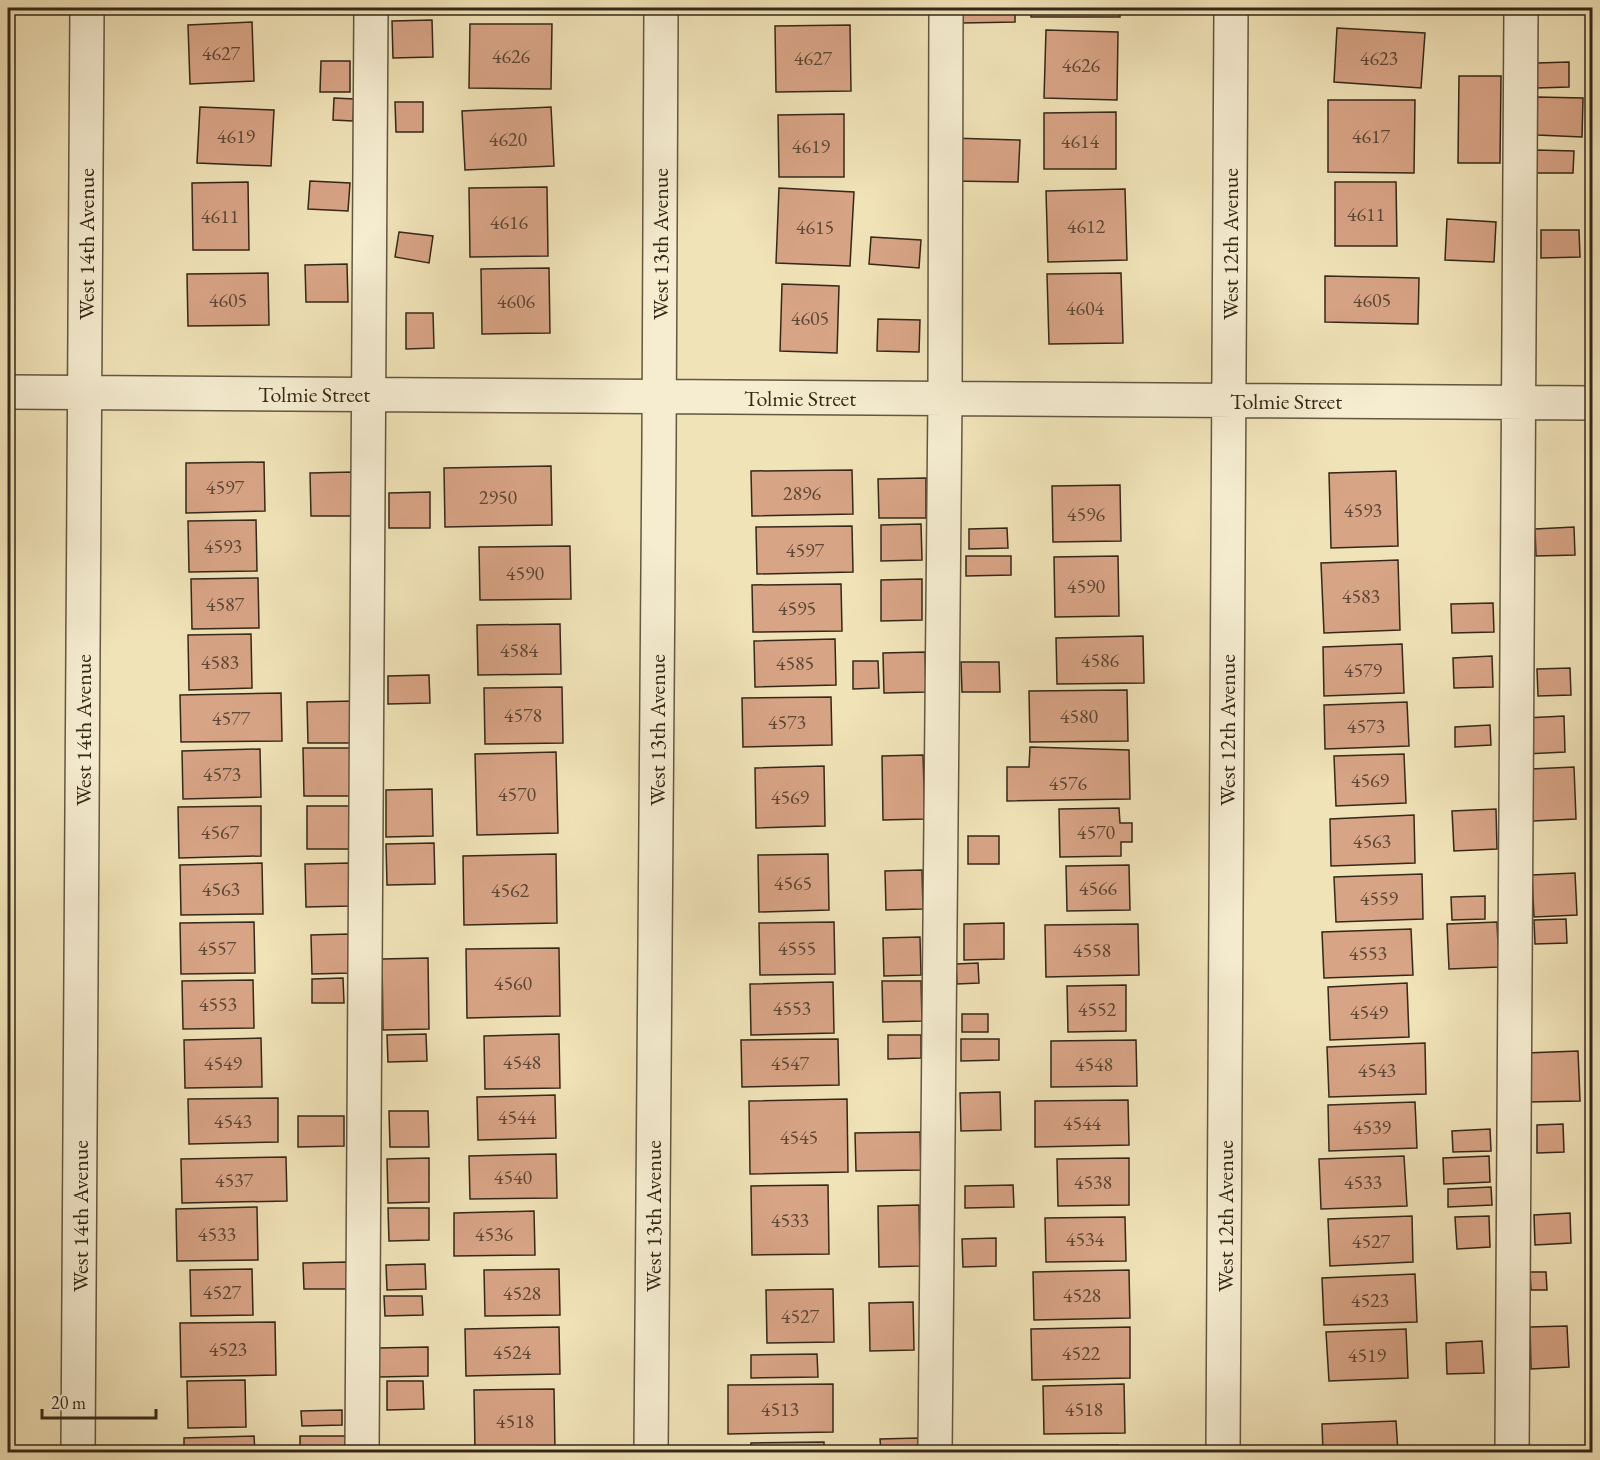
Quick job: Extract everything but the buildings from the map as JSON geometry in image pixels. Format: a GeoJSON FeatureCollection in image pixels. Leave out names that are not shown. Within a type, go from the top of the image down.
{"type":"FeatureCollection","features":[{"type":"Feature","properties":{"kind":"street","name":"West 14th Avenue"},"geometry":{"type":"LineString","coordinates":[[78,1452],[87,8]]}},
{"type":"Feature","properties":{"kind":"street"},"geometry":{"type":"LineString","coordinates":[[362,1452],[371,8]]}},
{"type":"Feature","properties":{"kind":"street","name":"West 13th Avenue"},"geometry":{"type":"LineString","coordinates":[[651,1452],[661,8]]}},
{"type":"Feature","properties":{"kind":"street"},"geometry":{"type":"LineString","coordinates":[[935,1452],[945,398],[946,8]]}},
{"type":"Feature","properties":{"kind":"street","name":"West 12th Avenue"},"geometry":{"type":"LineString","coordinates":[[1223,1452],[1231,8]]}},
{"type":"Feature","properties":{"kind":"street"},"geometry":{"type":"LineString","coordinates":[[1512,1452],[1521,8]]}},
{"type":"Feature","properties":{"kind":"street","name":"Tolmie Street"},"geometry":{"type":"LineString","coordinates":[[8,392],[1593,403]]}}]}
